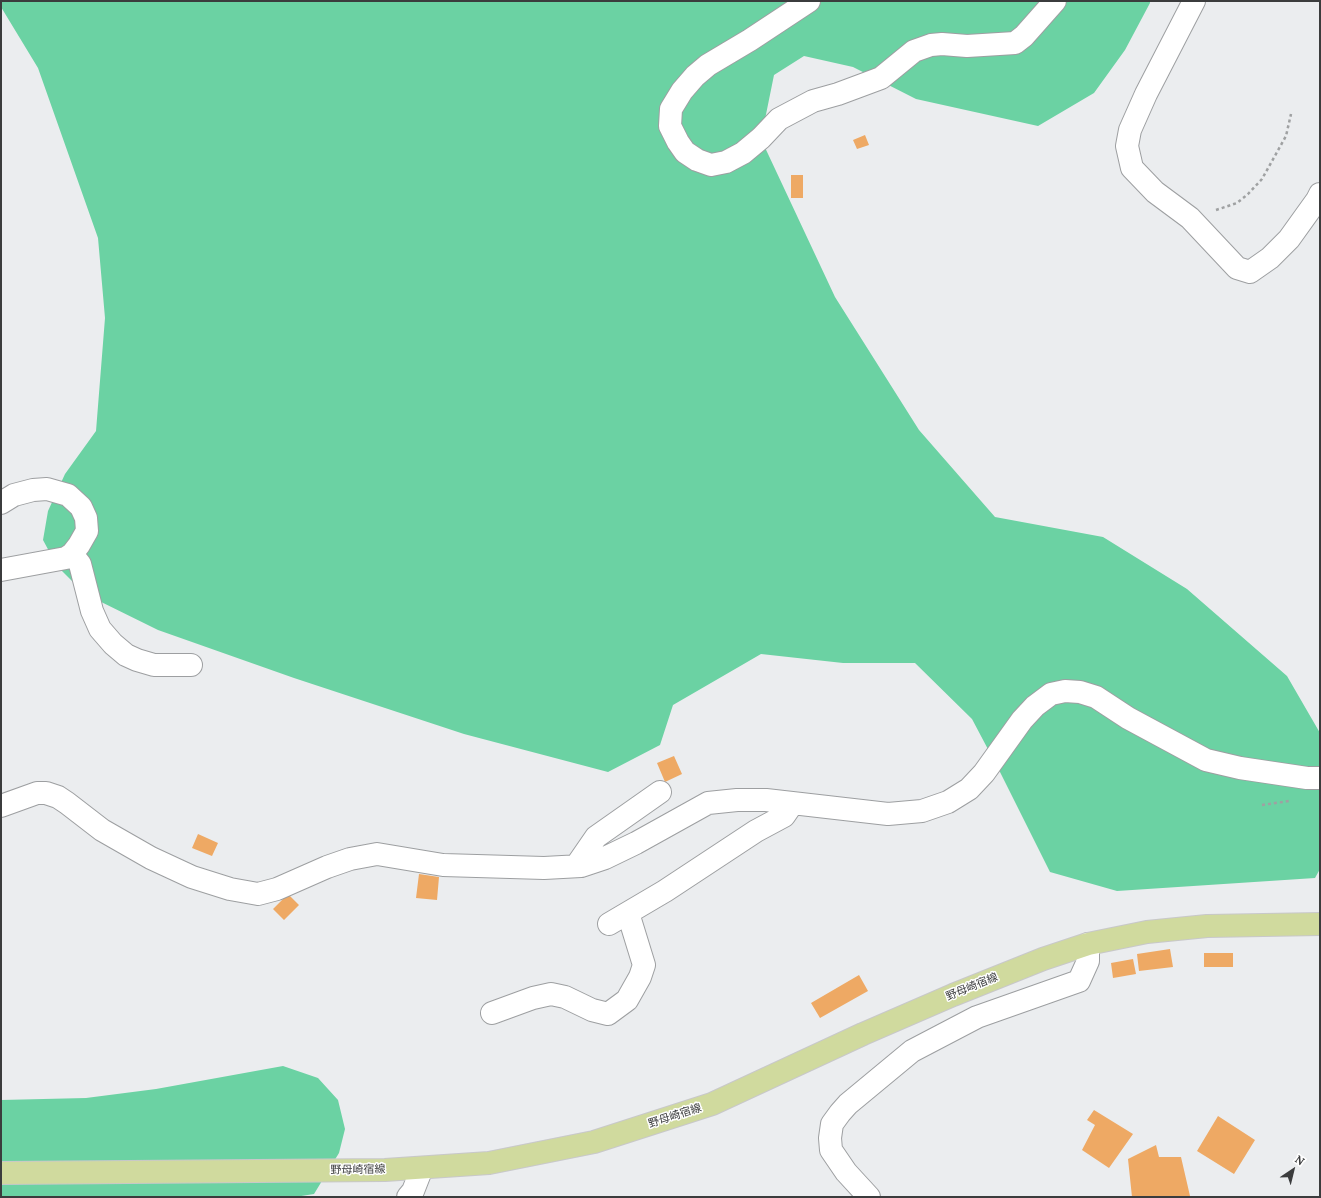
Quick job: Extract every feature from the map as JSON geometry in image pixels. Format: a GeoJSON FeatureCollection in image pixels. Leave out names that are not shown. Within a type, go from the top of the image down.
{"type":"FeatureCollection","features":[{"type":"Feature","properties":{"kind":"main road","name":"野母崎宿線"},"geometry":{"type":"LineString","coordinates":[[1,1173],[385,1170],[489,1163],[594,1142],[712,1104],[863,1034],[953,995],[1043,959],[1088,944],[1147,932],[1206,926],[1320,924]]}},
{"type":"Feature","properties":{"kind":"street"},"geometry":{"type":"LineString","coordinates":[[809,1],[750,40],[708,65],[695,76],[682,91],[671,109],[670,126],[685,152],[697,160],[711,165],[726,162],[743,153],[761,138],[779,119],[813,101],[838,94],[881,78],[914,51],[931,45],[967,46],[1015,43],[1024,36],[1055,1]]}},
{"type":"Feature","properties":{"kind":"street"},"geometry":{"type":"LineString","coordinates":[[1194,1],[1146,94],[1130,130],[1128,146],[1132,168],[1155,192],[1190,218],[1237,268],[1250,272],[1270,258],[1289,239],[1320,194]]}},
{"type":"Feature","properties":{"kind":"street"},"geometry":{"type":"LineString","coordinates":[[1,503],[14,495],[33,490],[47,489],[68,495],[81,507],[86,518],[87,531],[79,545],[72,554],[66,558],[1,570]]}},
{"type":"Feature","properties":{"kind":"street"},"geometry":{"type":"LineString","coordinates":[[72,554],[80,564],[92,611],[100,629],[113,644],[126,655],[154,665],[190,665]]}},
{"type":"Feature","properties":{"kind":"street"},"geometry":{"type":"LineString","coordinates":[[1,806],[37,793],[46,793],[58,797],[102,830],[150,858],[192,877],[230,889],[258,894],[277,889],[327,867],[350,859],[376,854],[443,865],[544,868],[581,866],[605,858],[636,843],[708,802],[766,800],[888,814],[922,811],[948,802],[969,789],[984,773],[1022,720],[1035,706],[1051,694],[1065,691],[1080,692],[1096,697],[1128,718],[1206,760],[1240,768],[1307,778],[1320,778]]}},
{"type":"Feature","properties":{"kind":"street"},"geometry":{"type":"LineString","coordinates":[[576,866],[596,837],[660,792]]}},
{"type":"Feature","properties":{"kind":"street"},"geometry":{"type":"LineString","coordinates":[[608,924],[665,891],[756,831],[784,816],[793,803]]}},
{"type":"Feature","properties":{"kind":"street"},"geometry":{"type":"LineString","coordinates":[[492,1013],[532,998],[551,994],[565,997],[592,1010],[608,1014],[626,1000],[640,977],[644,965],[628,913]]}},
{"type":"Feature","properties":{"kind":"street"},"geometry":{"type":"LineString","coordinates":[[869,1197],[846,1172],[831,1150],[830,1138],[832,1124],[840,1113],[848,1104],[912,1052],[977,1017],[1079,981],[1088,961],[1088,944]]}},
{"type":"Feature","properties":{"kind":"street"},"geometry":{"type":"LineString","coordinates":[[408,1197],[413,1191],[422,1168]]}},
{"type":"Feature","properties":{"kind":"path"},"geometry":{"type":"LineString","coordinates":[[1190,218],[1237,203],[1248,194],[1262,179],[1286,136],[1291,114]]}},
{"type":"Feature","properties":{"kind":"green space"},"geometry":{"type":"Polygon","coordinates":[[[1,1],[1150,1],[1125,50],[1094,93],[1038,126],[916,99],[853,67],[804,56],[774,75],[761,139],[835,297],[919,430],[995,517],[1103,537],[1187,589],[1287,676],[1320,733],[1320,869],[1315,878],[1117,891],[1050,872],[972,719],[915,663],[843,663],[761,654],[673,705],[660,745],[608,772],[464,734],[294,678],[158,630],[85,594],[57,566],[43,540],[48,511],[65,474],[96,431],[105,318],[98,238],[38,68],[1,7],[1,1]]]}},
{"type":"Feature","properties":{"kind":"green space"},"geometry":{"type":"Polygon","coordinates":[[[283,1066],[318,1078],[338,1100],[345,1129],[339,1153],[314,1194],[295,1197],[1,1197],[1,1100],[86,1098],[156,1089],[283,1066]]]}},
{"type":"Feature","properties":{"kind":"building"},"geometry":{"type":"Polygon","coordinates":[[[865,135],[869,145],[857,149],[853,140],[865,135]]]}},
{"type":"Feature","properties":{"kind":"building"},"geometry":{"type":"Polygon","coordinates":[[[791,175],[803,175],[803,198],[791,198],[791,175]]]}},
{"type":"Feature","properties":{"kind":"building"},"geometry":{"type":"Polygon","coordinates":[[[674,756],[682,774],[665,782],[657,763],[674,756]]]}},
{"type":"Feature","properties":{"kind":"building"},"geometry":{"type":"Polygon","coordinates":[[[198,834],[218,843],[212,856],[192,848],[198,834]]]}},
{"type":"Feature","properties":{"kind":"building"},"geometry":{"type":"Polygon","coordinates":[[[419,874],[439,877],[437,900],[416,898],[419,874]]]}},
{"type":"Feature","properties":{"kind":"building"},"geometry":{"type":"Polygon","coordinates":[[[288,894],[299,905],[284,920],[273,909],[288,894]]]}},
{"type":"Feature","properties":{"kind":"building"},"geometry":{"type":"Polygon","coordinates":[[[1170,949],[1173,967],[1139,971],[1137,954],[1170,949]]]}},
{"type":"Feature","properties":{"kind":"building"},"geometry":{"type":"Polygon","coordinates":[[[1204,953],[1233,953],[1233,967],[1204,967],[1204,953]]]}},
{"type":"Feature","properties":{"kind":"building"},"geometry":{"type":"Polygon","coordinates":[[[1133,959],[1136,974],[1113,978],[1111,963],[1133,959]]]}},
{"type":"Feature","properties":{"kind":"building"},"geometry":{"type":"Polygon","coordinates":[[[859,975],[868,991],[820,1018],[811,1003],[859,975]]]}},
{"type":"Feature","properties":{"kind":"building"},"geometry":{"type":"Polygon","coordinates":[[[1094,1110],[1133,1134],[1109,1168],[1082,1150],[1095,1125],[1087,1120],[1094,1110]]]}},
{"type":"Feature","properties":{"kind":"building"},"geometry":{"type":"Polygon","coordinates":[[[1218,1116],[1255,1140],[1234,1174],[1197,1151],[1218,1116]]]}},
{"type":"Feature","properties":{"kind":"building"},"geometry":{"type":"Polygon","coordinates":[[[1156,1145],[1159,1157],[1181,1157],[1190,1196],[1132,1197],[1128,1159],[1156,1145]]]}}]}
